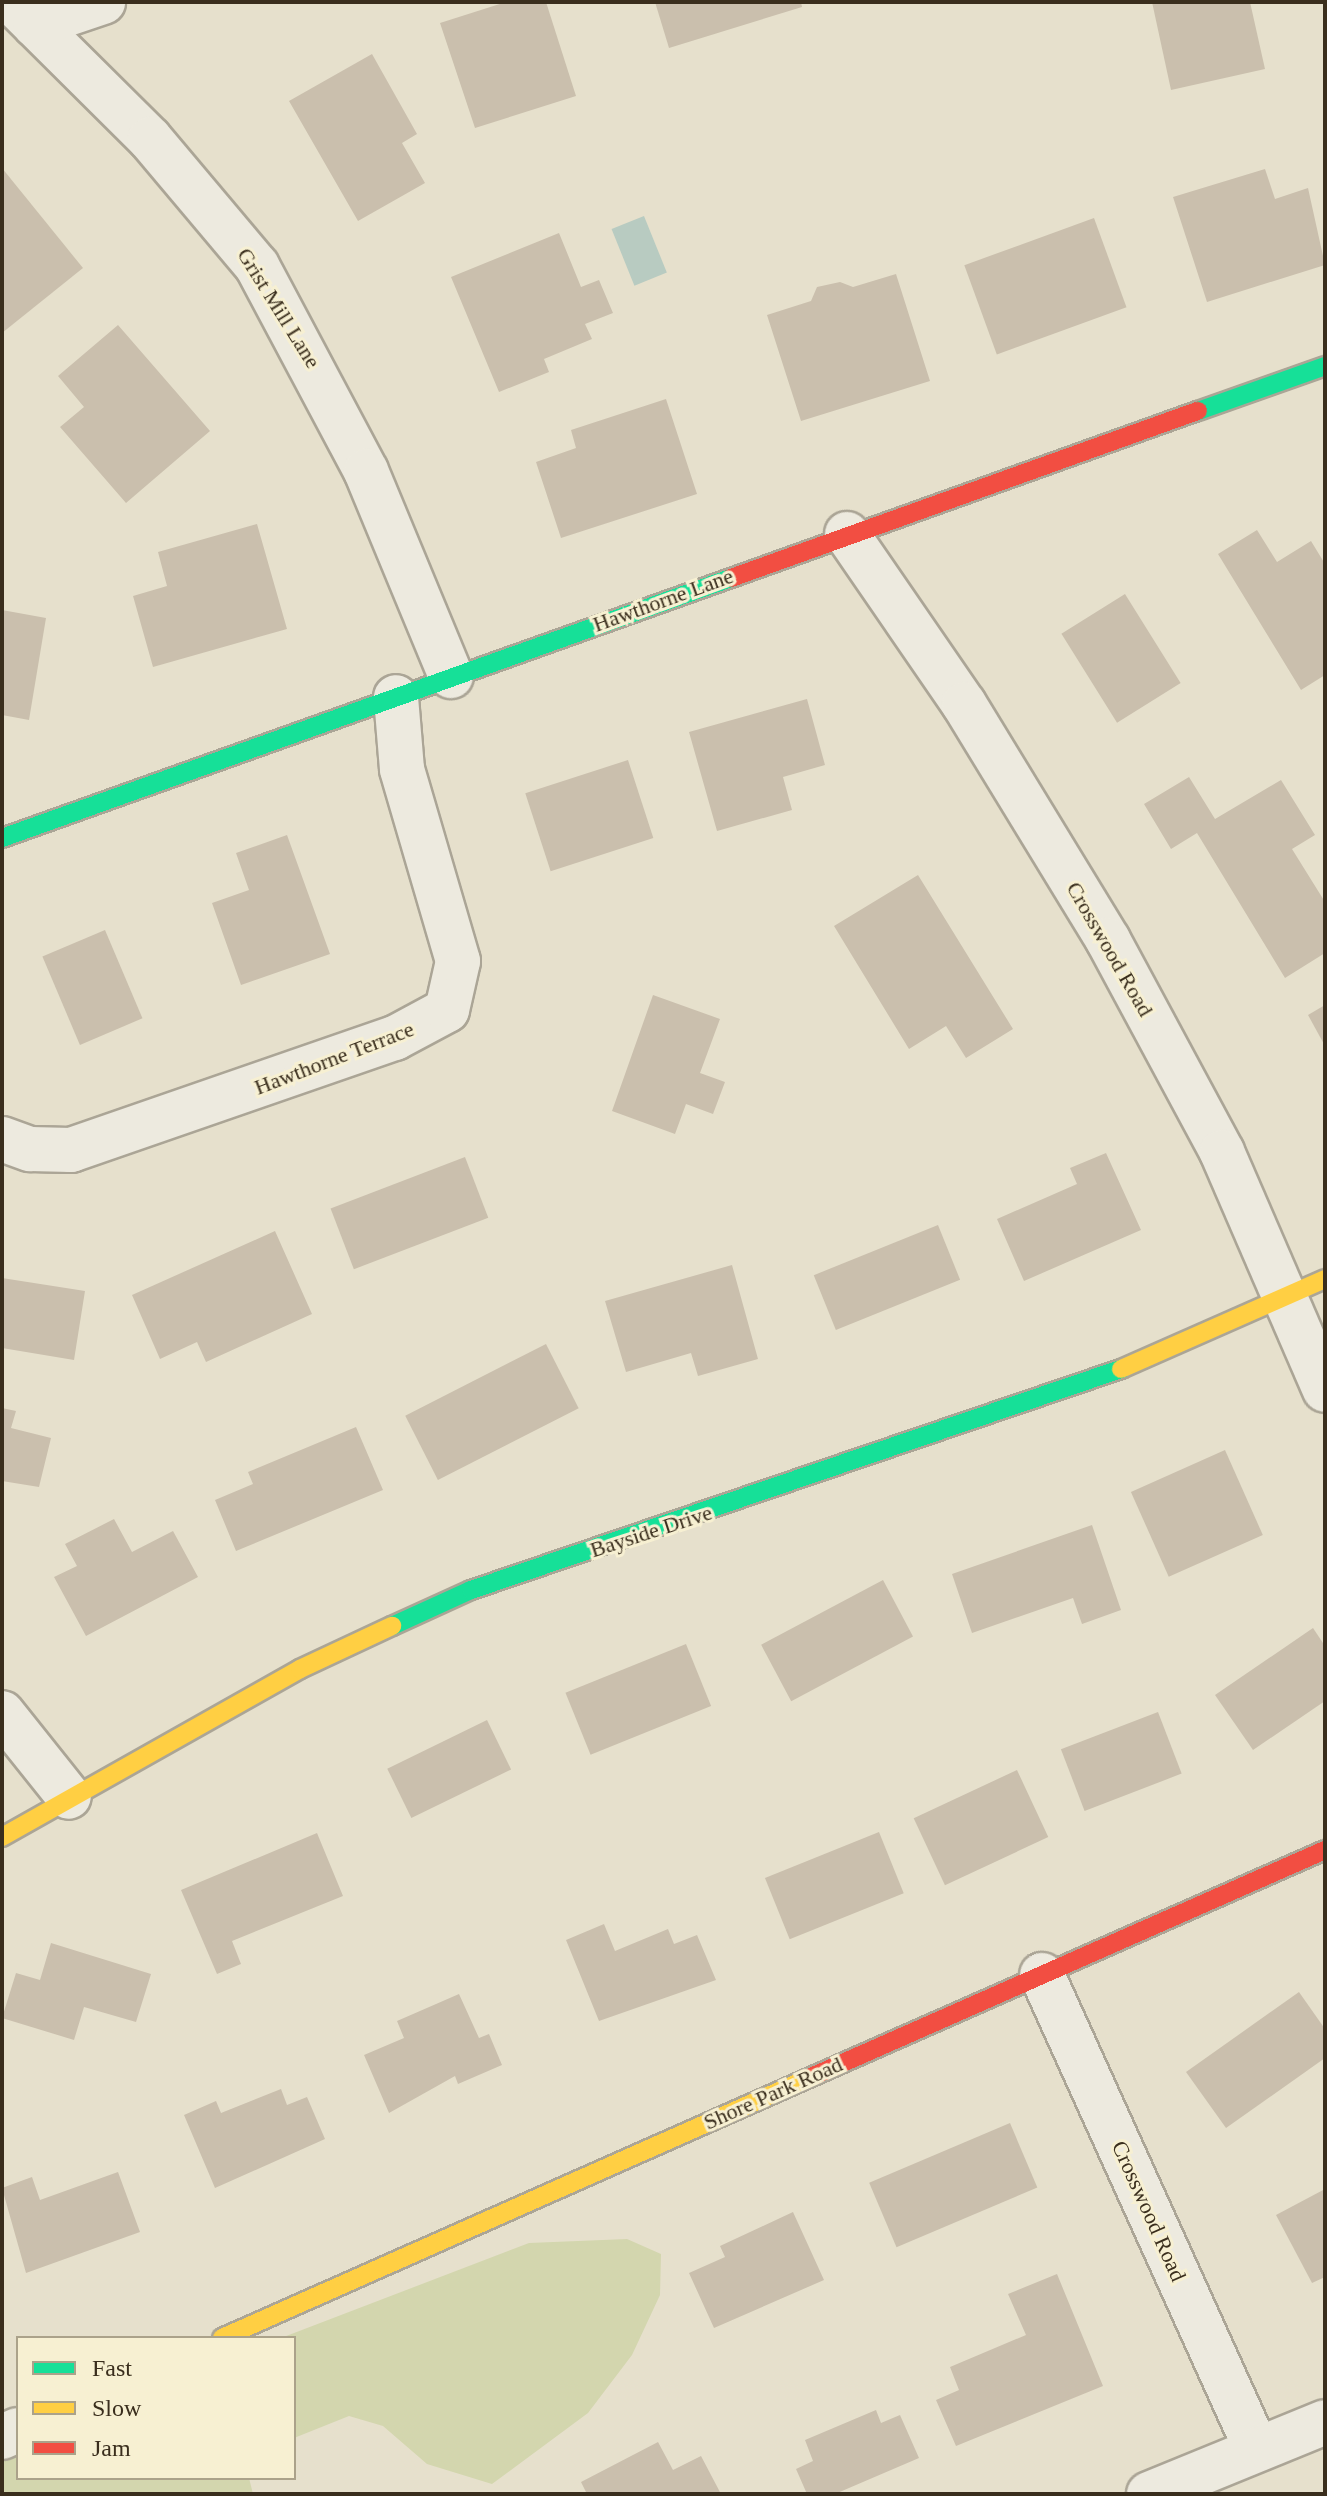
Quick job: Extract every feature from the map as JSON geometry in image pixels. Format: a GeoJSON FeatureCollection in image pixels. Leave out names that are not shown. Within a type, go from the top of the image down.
{"type":"FeatureCollection","features":[{"type":"Feature","properties":{"kind":"street"},"geometry":{"type":"LineString","coordinates":[[24,14],[103,2]]}},
{"type":"Feature","properties":{"kind":"street","name":"Grist Mill Lane"},"geometry":{"type":"LineString","coordinates":[[24,14],[150,139],[257,266],[366,471],[451,676]]}},
{"type":"Feature","properties":{"kind":"street","name":"Hawthorne Lane"},"geometry":{"type":"LineString","coordinates":[[2,838],[1325,366]]}},
{"type":"Feature","properties":{"kind":"street","name":"Crosswood Road"},"geometry":{"type":"LineString","coordinates":[[847,534],[964,704],[1108,940],[1222,1152],[1325,1390]]}},
{"type":"Feature","properties":{"kind":"street","name":"Hawthorne Terrace"},"geometry":{"type":"LineString","coordinates":[[2,1139],[30,1149],[71,1150],[381,1043],[447,1010],[458,961],[402,769],[396,697]]}},
{"type":"Feature","properties":{"kind":"street","name":"Bayside Drive"},"geometry":{"type":"LineString","coordinates":[[2,1837],[300,1669],[471,1590],[1067,1393],[1325,1279]]}},
{"type":"Feature","properties":{"kind":"street"},"geometry":{"type":"LineString","coordinates":[[2,1713],[69,1797]]}},
{"type":"Feature","properties":{"kind":"street","name":"Shore Park Road"},"geometry":{"type":"LineString","coordinates":[[227,2336],[1325,1850]]}},
{"type":"Feature","properties":{"kind":"street","name":"Crosswood Road"},"geometry":{"type":"LineString","coordinates":[[1042,1975],[1256,2448]]}},
{"type":"Feature","properties":{"kind":"street"},"geometry":{"type":"LineString","coordinates":[[1149,2494],[1325,2422]]}},
{"type":"Feature","properties":{"kind":"green space"},"geometry":{"type":"Polygon","coordinates":[[[627,2239],[661,2254],[660,2295],[632,2355],[588,2413],[492,2484],[427,2464],[383,2426],[349,2416],[296,2437],[296,2336],[286,2336],[529,2243],[627,2239]]]}},
{"type":"Feature","properties":{"kind":"green space"},"geometry":{"type":"Polygon","coordinates":[[[16,2430],[16,2480],[250,2480],[253,2494],[2,2494],[2,2436],[16,2430]]]}},
{"type":"Feature","properties":{"kind":"shaded area"},"geometry":{"type":"Polygon","coordinates":[[[644,216],[667,273],[634,286],[612,229],[644,216]]]}},
{"type":"Feature","properties":{"kind":"building"},"geometry":{"type":"Polygon","coordinates":[[[506,2],[546,2],[576,96],[475,128],[440,23],[506,2]]]}},
{"type":"Feature","properties":{"kind":"building"},"geometry":{"type":"Polygon","coordinates":[[[655,2],[801,2],[802,7],[669,48],[655,2]]]}},
{"type":"Feature","properties":{"kind":"building"},"geometry":{"type":"Polygon","coordinates":[[[1152,2],[1250,2],[1265,69],[1171,90],[1152,2]]]}},
{"type":"Feature","properties":{"kind":"building"},"geometry":{"type":"Polygon","coordinates":[[[372,54],[417,134],[402,143],[425,183],[358,221],[289,101],[372,54]]]}},
{"type":"Feature","properties":{"kind":"building"},"geometry":{"type":"Polygon","coordinates":[[[2,168],[83,268],[2,333],[2,168]]]}},
{"type":"Feature","properties":{"kind":"building"},"geometry":{"type":"Polygon","coordinates":[[[1265,169],[1275,199],[1308,188],[1325,265],[1207,302],[1173,197],[1265,169]]]}},
{"type":"Feature","properties":{"kind":"building"},"geometry":{"type":"Polygon","coordinates":[[[1094,218],[1126,307],[997,354],[964,265],[1094,218]]]}},
{"type":"Feature","properties":{"kind":"building"},"geometry":{"type":"Polygon","coordinates":[[[559,233],[581,287],[599,280],[613,313],[585,324],[592,339],[544,359],[549,372],[499,392],[451,277],[559,233]]]}},
{"type":"Feature","properties":{"kind":"building"},"geometry":{"type":"Polygon","coordinates":[[[896,274],[930,381],[801,421],[767,315],[811,301],[817,287],[840,282],[853,287],[896,274]]]}},
{"type":"Feature","properties":{"kind":"building"},"geometry":{"type":"Polygon","coordinates":[[[118,325],[210,431],[126,503],[60,427],[84,407],[58,376],[118,325]]]}},
{"type":"Feature","properties":{"kind":"building"},"geometry":{"type":"Polygon","coordinates":[[[666,399],[697,494],[561,538],[536,462],[576,448],[571,430],[666,399]]]}},
{"type":"Feature","properties":{"kind":"building"},"geometry":{"type":"Polygon","coordinates":[[[257,524],[287,629],[153,667],[133,596],[167,586],[158,552],[257,524]]]}},
{"type":"Feature","properties":{"kind":"building"},"geometry":{"type":"Polygon","coordinates":[[[1257,530],[1277,562],[1311,541],[1325,564],[1325,675],[1301,690],[1218,554],[1257,530]]]}},
{"type":"Feature","properties":{"kind":"building"},"geometry":{"type":"Polygon","coordinates":[[[1125,594],[1181,683],[1117,723],[1061,634],[1125,594]]]}},
{"type":"Feature","properties":{"kind":"building"},"geometry":{"type":"Polygon","coordinates":[[[2,610],[46,618],[29,720],[2,715],[2,610]]]}},
{"type":"Feature","properties":{"kind":"building"},"geometry":{"type":"Polygon","coordinates":[[[807,699],[825,765],[783,777],[792,810],[717,831],[689,732],[807,699]]]}},
{"type":"Feature","properties":{"kind":"building"},"geometry":{"type":"Polygon","coordinates":[[[628,760],[653,838],[551,871],[525,793],[628,760]]]}},
{"type":"Feature","properties":{"kind":"building"},"geometry":{"type":"Polygon","coordinates":[[[1189,777],[1215,819],[1281,780],[1315,835],[1292,849],[1325,902],[1325,953],[1285,978],[1197,833],[1171,849],[1144,804],[1189,777]]]}},
{"type":"Feature","properties":{"kind":"building"},"geometry":{"type":"Polygon","coordinates":[[[287,835],[330,954],[241,985],[212,903],[249,890],[236,853],[287,835]]]}},
{"type":"Feature","properties":{"kind":"building"},"geometry":{"type":"Polygon","coordinates":[[[918,875],[1013,1029],[966,1058],[946,1026],[909,1049],[834,926],[918,875]]]}},
{"type":"Feature","properties":{"kind":"building"},"geometry":{"type":"Polygon","coordinates":[[[105,930],[143,1018],[80,1045],[42,957],[105,930]]]}},
{"type":"Feature","properties":{"kind":"building"},"geometry":{"type":"Polygon","coordinates":[[[653,995],[720,1019],[700,1073],[725,1082],[713,1114],[686,1104],[675,1134],[612,1111],[653,995]]]}},
{"type":"Feature","properties":{"kind":"building"},"geometry":{"type":"Polygon","coordinates":[[[1325,1005],[1325,1046],[1308,1015],[1325,1005]]]}},
{"type":"Feature","properties":{"kind":"building"},"geometry":{"type":"Polygon","coordinates":[[[1106,1153],[1141,1230],[1024,1281],[997,1219],[1077,1184],[1070,1168],[1106,1153]]]}},
{"type":"Feature","properties":{"kind":"building"},"geometry":{"type":"Polygon","coordinates":[[[465,1157],[488,1218],[354,1269],[331,1209],[465,1157]]]}},
{"type":"Feature","properties":{"kind":"building"},"geometry":{"type":"Polygon","coordinates":[[[938,1225],[960,1280],[836,1330],[814,1275],[938,1225]]]}},
{"type":"Feature","properties":{"kind":"building"},"geometry":{"type":"Polygon","coordinates":[[[275,1231],[312,1314],[206,1362],[197,1342],[160,1359],[132,1295],[275,1231]]]}},
{"type":"Feature","properties":{"kind":"building"},"geometry":{"type":"Polygon","coordinates":[[[732,1265],[758,1359],[698,1376],[691,1353],[626,1372],[605,1301],[732,1265]]]}},
{"type":"Feature","properties":{"kind":"building"},"geometry":{"type":"Polygon","coordinates":[[[2,1278],[85,1291],[74,1360],[2,1348],[2,1278]]]}},
{"type":"Feature","properties":{"kind":"building"},"geometry":{"type":"Polygon","coordinates":[[[546,1344],[579,1408],[438,1480],[405,1416],[546,1344]]]}},
{"type":"Feature","properties":{"kind":"building"},"geometry":{"type":"Polygon","coordinates":[[[2,1408],[16,1411],[11,1428],[51,1438],[39,1487],[2,1481],[2,1408]]]}},
{"type":"Feature","properties":{"kind":"building"},"geometry":{"type":"Polygon","coordinates":[[[356,1427],[383,1490],[236,1551],[215,1500],[253,1484],[248,1472],[356,1427]]]}},
{"type":"Feature","properties":{"kind":"building"},"geometry":{"type":"Polygon","coordinates":[[[1225,1450],[1263,1535],[1169,1577],[1131,1492],[1225,1450]]]}},
{"type":"Feature","properties":{"kind":"building"},"geometry":{"type":"Polygon","coordinates":[[[114,1519],[132,1552],[173,1531],[198,1577],[86,1636],[54,1577],[77,1566],[65,1544],[114,1519]]]}},
{"type":"Feature","properties":{"kind":"building"},"geometry":{"type":"Polygon","coordinates":[[[1092,1525],[1121,1610],[1082,1624],[1073,1598],[972,1633],[952,1574],[1092,1525]]]}},
{"type":"Feature","properties":{"kind":"building"},"geometry":{"type":"Polygon","coordinates":[[[883,1580],[913,1637],[791,1701],[761,1645],[883,1580]]]}},
{"type":"Feature","properties":{"kind":"building"},"geometry":{"type":"Polygon","coordinates":[[[1313,1628],[1325,1646],[1325,1701],[1253,1750],[1215,1695],[1313,1628]]]}},
{"type":"Feature","properties":{"kind":"building"},"geometry":{"type":"Polygon","coordinates":[[[686,1644],[711,1706],[591,1755],[565,1693],[686,1644]]]}},
{"type":"Feature","properties":{"kind":"building"},"geometry":{"type":"Polygon","coordinates":[[[1158,1712],[1182,1774],[1085,1811],[1061,1749],[1158,1712]]]}},
{"type":"Feature","properties":{"kind":"building"},"geometry":{"type":"Polygon","coordinates":[[[487,1720],[511,1769],[411,1818],[387,1769],[487,1720]]]}},
{"type":"Feature","properties":{"kind":"building"},"geometry":{"type":"Polygon","coordinates":[[[1017,1770],[1048,1837],[945,1885],[914,1818],[1017,1770]]]}},
{"type":"Feature","properties":{"kind":"building"},"geometry":{"type":"Polygon","coordinates":[[[879,1832],[904,1893],[790,1939],[765,1878],[879,1832]]]}},
{"type":"Feature","properties":{"kind":"building"},"geometry":{"type":"Polygon","coordinates":[[[317,1833],[343,1896],[232,1941],[241,1964],[217,1974],[181,1890],[317,1833]]]}},
{"type":"Feature","properties":{"kind":"building"},"geometry":{"type":"Polygon","coordinates":[[[604,1924],[615,1951],[668,1929],[674,1944],[697,1935],[716,1980],[599,2021],[566,1940],[604,1924]]]}},
{"type":"Feature","properties":{"kind":"building"},"geometry":{"type":"Polygon","coordinates":[[[51,1943],[151,1974],[136,2022],[84,2007],[74,2040],[2,2018],[16,1973],[40,1980],[51,1943]]]}},
{"type":"Feature","properties":{"kind":"building"},"geometry":{"type":"Polygon","coordinates":[[[1299,1992],[1325,2029],[1325,2058],[1226,2128],[1186,2072],[1299,1992]]]}},
{"type":"Feature","properties":{"kind":"building"},"geometry":{"type":"Polygon","coordinates":[[[459,1994],[479,2038],[489,2034],[502,2065],[458,2084],[455,2076],[389,2113],[364,2055],[404,2038],[397,2021],[459,1994]]]}},
{"type":"Feature","properties":{"kind":"building"},"geometry":{"type":"Polygon","coordinates":[[[281,2089],[287,2105],[307,2097],[325,2139],[215,2188],[184,2115],[216,2101],[221,2113],[281,2089]]]}},
{"type":"Feature","properties":{"kind":"building"},"geometry":{"type":"Polygon","coordinates":[[[1010,2123],[1037,2187],[897,2247],[869,2183],[1010,2123]]]}},
{"type":"Feature","properties":{"kind":"building"},"geometry":{"type":"Polygon","coordinates":[[[118,2172],[140,2232],[26,2273],[2,2188],[32,2177],[40,2200],[118,2172]]]}},
{"type":"Feature","properties":{"kind":"building"},"geometry":{"type":"Polygon","coordinates":[[[1325,2189],[1325,2277],[1312,2283],[1276,2215],[1325,2189]]]}},
{"type":"Feature","properties":{"kind":"building"},"geometry":{"type":"Polygon","coordinates":[[[793,2212],[824,2280],[714,2328],[689,2273],[725,2257],[720,2246],[793,2212]]]}},
{"type":"Feature","properties":{"kind":"building"},"geometry":{"type":"Polygon","coordinates":[[[1057,2274],[1103,2386],[956,2446],[936,2400],[959,2390],[950,2367],[1026,2335],[1008,2294],[1057,2274]]]}},
{"type":"Feature","properties":{"kind":"building"},"geometry":{"type":"Polygon","coordinates":[[[876,2410],[881,2423],[900,2415],[919,2458],[835,2494],[807,2494],[796,2469],[813,2461],[805,2440],[876,2410]]]}},
{"type":"Feature","properties":{"kind":"building"},"geometry":{"type":"Polygon","coordinates":[[[658,2442],[673,2470],[701,2456],[721,2494],[587,2494],[581,2482],[658,2442]]]}},
{"type":"Feature","properties":{"kind":"traffic: fast"},"geometry":{"type":"LineString","coordinates":[[1198,411],[1325,366]]}},
{"type":"Feature","properties":{"kind":"traffic: fast"},"geometry":{"type":"LineString","coordinates":[[2,838],[731,578]]}},
{"type":"Feature","properties":{"kind":"traffic: fast"},"geometry":{"type":"LineString","coordinates":[[392,1626],[471,1590],[1121,1369]]}},
{"type":"Feature","properties":{"kind":"traffic: slow"},"geometry":{"type":"LineString","coordinates":[[1121,1369],[1325,1279]]}},
{"type":"Feature","properties":{"kind":"traffic: slow"},"geometry":{"type":"LineString","coordinates":[[2,1837],[300,1669],[392,1626]]}},
{"type":"Feature","properties":{"kind":"traffic: slow"},"geometry":{"type":"LineString","coordinates":[[227,2336],[811,2077]]}},
{"type":"Feature","properties":{"kind":"traffic: jam"},"geometry":{"type":"LineString","coordinates":[[731,578],[1198,411]]}},
{"type":"Feature","properties":{"kind":"traffic: jam"},"geometry":{"type":"LineString","coordinates":[[811,2077],[1325,1850]]}}]}
